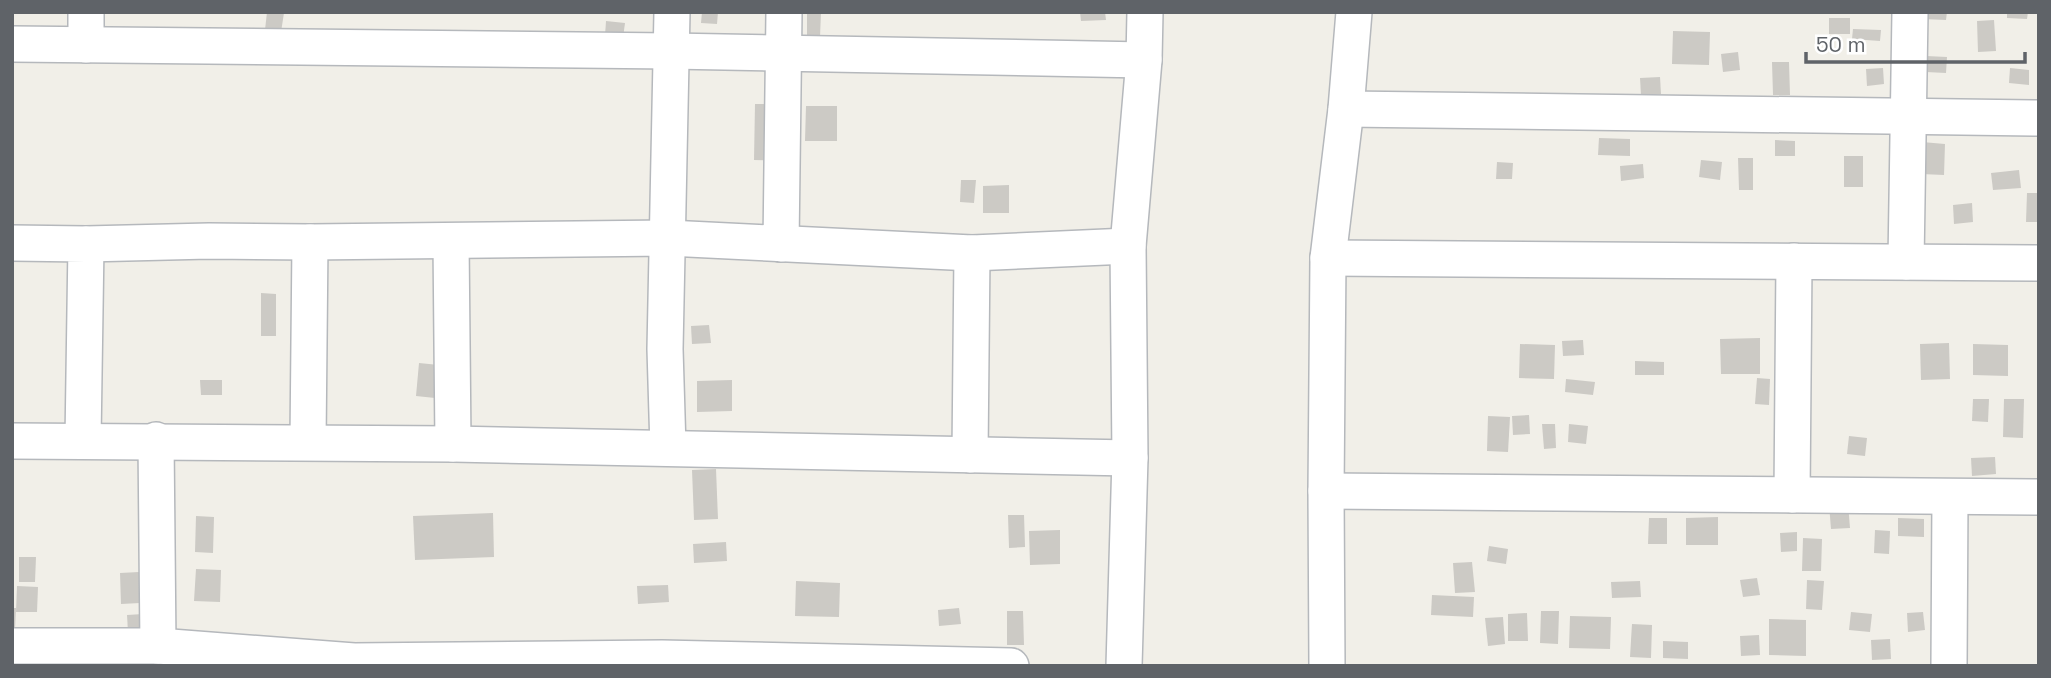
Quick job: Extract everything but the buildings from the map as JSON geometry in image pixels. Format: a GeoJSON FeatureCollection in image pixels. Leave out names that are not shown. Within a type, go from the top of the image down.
{"type":"FeatureCollection","features":[{"type":"Feature","properties":{"kind":"street"},"geometry":{"type":"LineString","coordinates":[[668,448],[665,349],[671,12]]}},
{"type":"Feature","properties":{"kind":"street"},"geometry":{"type":"LineString","coordinates":[[781,244],[784,12]]}},
{"type":"Feature","properties":{"kind":"street"},"geometry":{"type":"LineString","coordinates":[[1124,666],[1130,458],[1128,246],[1144,60],[1144,12]]}},
{"type":"Feature","properties":{"kind":"street"},"geometry":{"type":"LineString","coordinates":[[1327,666],[1328,258],[1346,109],[1354,12]]}},
{"type":"Feature","properties":{"kind":"street"},"geometry":{"type":"LineString","coordinates":[[1906,262],[1910,12]]}},
{"type":"Feature","properties":{"kind":"street"},"geometry":{"type":"LineString","coordinates":[[12,44],[86,29],[671,51],[1144,60]]}},
{"type":"Feature","properties":{"kind":"street"},"geometry":{"type":"LineString","coordinates":[[1346,109],[2039,118]]}},
{"type":"Feature","properties":{"kind":"street"},"geometry":{"type":"LineString","coordinates":[[12,243],[668,238],[972,253],[1128,246]]}},
{"type":"Feature","properties":{"kind":"street"},"geometry":{"type":"LineString","coordinates":[[451,241],[453,444]]}},
{"type":"Feature","properties":{"kind":"street"},"geometry":{"type":"LineString","coordinates":[[308,442],[310,242]]}},
{"type":"Feature","properties":{"kind":"street"},"geometry":{"type":"LineString","coordinates":[[83,440],[86,244]]}},
{"type":"Feature","properties":{"kind":"street"},"geometry":{"type":"LineString","coordinates":[[970,455],[972,253]]}},
{"type":"Feature","properties":{"kind":"street"},"geometry":{"type":"LineString","coordinates":[[1328,258],[2039,263]]}},
{"type":"Feature","properties":{"kind":"street"},"geometry":{"type":"LineString","coordinates":[[1792,495],[1794,261]]}},
{"type":"Feature","properties":{"kind":"street"},"geometry":{"type":"LineString","coordinates":[[156,440],[158,646]]}},
{"type":"Feature","properties":{"kind":"street"},"geometry":{"type":"LineString","coordinates":[[12,441],[453,444],[1130,458]]}},
{"type":"Feature","properties":{"kind":"street"},"geometry":{"type":"LineString","coordinates":[[1326,491],[2039,497]]}},
{"type":"Feature","properties":{"kind":"street"},"geometry":{"type":"LineString","coordinates":[[1948,666],[1950,497]]}},
{"type":"Feature","properties":{"kind":"street"},"geometry":{"type":"LineString","coordinates":[[12,646],[96,656],[158,646],[354,661],[1011,666]]}}]}
